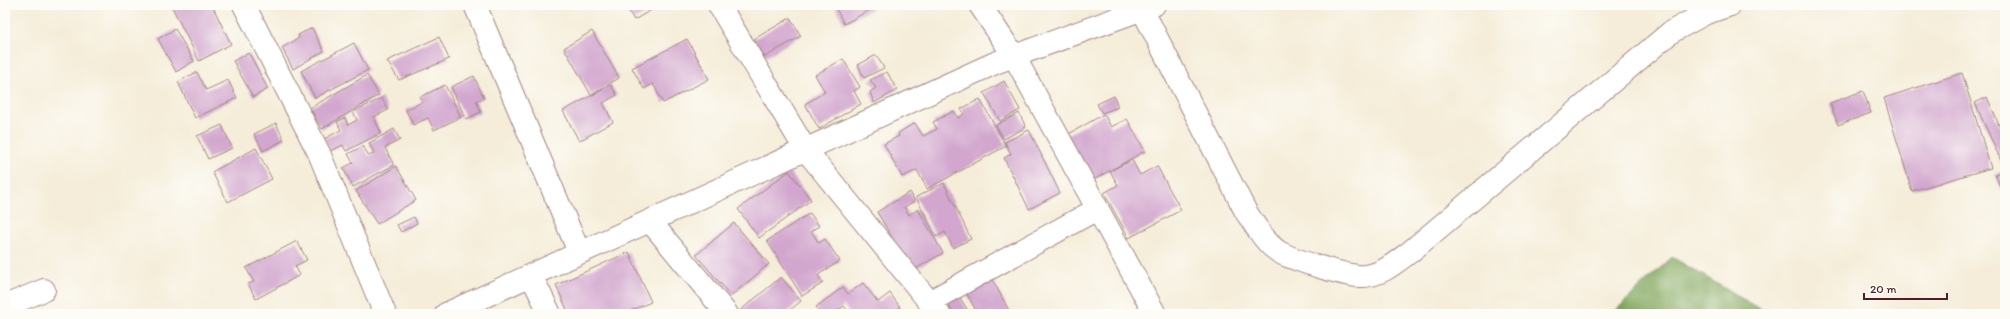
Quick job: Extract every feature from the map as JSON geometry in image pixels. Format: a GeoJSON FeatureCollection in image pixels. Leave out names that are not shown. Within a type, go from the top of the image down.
{"type":"FeatureCollection","features":[{"type":"Feature","properties":{"kind":"street"},"geometry":{"type":"LineString","coordinates":[[244,5],[318,153],[385,314]]}},
{"type":"Feature","properties":{"kind":"street"},"geometry":{"type":"LineString","coordinates":[[475,5],[578,252]]}},
{"type":"Feature","properties":{"kind":"street"},"geometry":{"type":"LineString","coordinates":[[719,5],[805,149],[934,308],[1097,209]]}},
{"type":"Feature","properties":{"kind":"street"},"geometry":{"type":"LineString","coordinates":[[980,5],[1014,56],[1155,314]]}},
{"type":"Feature","properties":{"kind":"street"},"geometry":{"type":"LineString","coordinates":[[446,314],[578,252],[650,221],[805,149],[1014,56],[1148,7],[1246,212],[1259,231],[1279,252],[1348,275],[1364,276],[1385,270],[1410,252],[1671,32],[1706,13],[1730,5]]}},
{"type":"Feature","properties":{"kind":"street"},"geometry":{"type":"LineString","coordinates":[[650,221],[727,314]]}},
{"type":"Feature","properties":{"kind":"street"},"geometry":{"type":"LineString","coordinates":[[530,275],[550,314]]}},
{"type":"Feature","properties":{"kind":"street"},"geometry":{"type":"LineString","coordinates":[[5,306],[44,290]]}},
{"type":"Feature","properties":{"kind":"green space"},"geometry":{"type":"Polygon","coordinates":[[[1672,257],[1768,314],[1612,314],[1672,257]]]}},
{"type":"Feature","properties":{"kind":"building"},"geometry":{"type":"Polygon","coordinates":[[[171,5],[212,5],[231,44],[199,61],[171,5]]]}},
{"type":"Feature","properties":{"kind":"building"},"geometry":{"type":"Polygon","coordinates":[[[625,5],[660,5],[634,20],[625,5]]]}},
{"type":"Feature","properties":{"kind":"building"},"geometry":{"type":"Polygon","coordinates":[[[834,5],[879,5],[844,24],[834,5]]]}},
{"type":"Feature","properties":{"kind":"building"},"geometry":{"type":"Polygon","coordinates":[[[790,18],[801,36],[765,57],[754,39],[790,18]]]}},
{"type":"Feature","properties":{"kind":"building"},"geometry":{"type":"Polygon","coordinates":[[[312,28],[324,51],[293,69],[282,48],[299,38],[298,35],[312,28]]]}},
{"type":"Feature","properties":{"kind":"building"},"geometry":{"type":"Polygon","coordinates":[[[175,29],[194,61],[176,72],[158,39],[175,29]]]}},
{"type":"Feature","properties":{"kind":"building"},"geometry":{"type":"Polygon","coordinates":[[[592,31],[619,78],[591,95],[564,48],[592,31]]]}},
{"type":"Feature","properties":{"kind":"building"},"geometry":{"type":"Polygon","coordinates":[[[439,37],[449,59],[399,80],[387,61],[439,37]]]}},
{"type":"Feature","properties":{"kind":"building"},"geometry":{"type":"Polygon","coordinates":[[[687,39],[709,79],[663,103],[653,84],[644,89],[632,68],[687,39]]]}},
{"type":"Feature","properties":{"kind":"building"},"geometry":{"type":"Polygon","coordinates":[[[354,43],[368,70],[315,98],[301,71],[354,43]]]}},
{"type":"Feature","properties":{"kind":"building"},"geometry":{"type":"Polygon","coordinates":[[[249,53],[268,89],[253,97],[233,61],[249,53]]]}},
{"type":"Feature","properties":{"kind":"building"},"geometry":{"type":"Polygon","coordinates":[[[876,55],[884,68],[864,78],[858,65],[876,55]]]}},
{"type":"Feature","properties":{"kind":"building"},"geometry":{"type":"Polygon","coordinates":[[[843,59],[860,87],[854,91],[861,104],[819,129],[805,104],[825,92],[815,75],[843,59]]]}},
{"type":"Feature","properties":{"kind":"building"},"geometry":{"type":"Polygon","coordinates":[[[197,72],[206,90],[228,80],[237,98],[195,118],[178,82],[197,72]]]}},
{"type":"Feature","properties":{"kind":"building"},"geometry":{"type":"Polygon","coordinates":[[[887,72],[897,90],[874,103],[870,92],[876,88],[870,80],[887,72]]]}},
{"type":"Feature","properties":{"kind":"building"},"geometry":{"type":"Polygon","coordinates":[[[1962,73],[1991,168],[1912,191],[1884,98],[1962,73]]]}},
{"type":"Feature","properties":{"kind":"building"},"geometry":{"type":"Polygon","coordinates":[[[367,75],[379,95],[322,129],[310,108],[367,75]]]}},
{"type":"Feature","properties":{"kind":"building"},"geometry":{"type":"Polygon","coordinates":[[[474,76],[484,98],[476,101],[481,112],[466,119],[451,87],[474,76]]]}},
{"type":"Feature","properties":{"kind":"building"},"geometry":{"type":"Polygon","coordinates":[[[1004,81],[1020,110],[1000,121],[984,93],[1004,81]]]}},
{"type":"Feature","properties":{"kind":"building"},"geometry":{"type":"Polygon","coordinates":[[[445,85],[461,117],[434,130],[428,118],[413,125],[406,110],[422,102],[420,97],[445,85]]]}},
{"type":"Feature","properties":{"kind":"building"},"geometry":{"type":"Polygon","coordinates":[[[611,85],[617,95],[603,103],[613,122],[579,141],[563,111],[611,85]]]}},
{"type":"Feature","properties":{"kind":"building"},"geometry":{"type":"Polygon","coordinates":[[[1863,91],[1871,113],[1838,125],[1830,103],[1863,91]]]}},
{"type":"Feature","properties":{"kind":"building"},"geometry":{"type":"Polygon","coordinates":[[[1114,96],[1118,107],[1102,113],[1097,104],[1114,96]]]}},
{"type":"Feature","properties":{"kind":"building"},"geometry":{"type":"Polygon","coordinates":[[[1987,97],[2005,139],[2005,170],[1975,103],[1987,97]]]}},
{"type":"Feature","properties":{"kind":"building"},"geometry":{"type":"Polygon","coordinates":[[[382,98],[388,110],[374,117],[381,133],[346,151],[343,145],[330,151],[324,139],[341,130],[337,122],[345,118],[348,125],[357,120],[353,112],[382,98]]]}},
{"type":"Feature","properties":{"kind":"building"},"geometry":{"type":"Polygon","coordinates":[[[980,99],[1006,146],[927,189],[917,170],[902,177],[884,144],[899,136],[898,133],[915,123],[923,136],[937,129],[933,122],[954,111],[958,118],[964,114],[961,109],[980,99]]]}},
{"type":"Feature","properties":{"kind":"building"},"geometry":{"type":"Polygon","coordinates":[[[1019,113],[1026,127],[1004,139],[996,125],[1019,113]]]}},
{"type":"Feature","properties":{"kind":"building"},"geometry":{"type":"Polygon","coordinates":[[[1104,114],[1111,127],[1127,119],[1145,151],[1093,180],[1067,135],[1104,114]]]}},
{"type":"Feature","properties":{"kind":"building"},"geometry":{"type":"Polygon","coordinates":[[[276,123],[284,140],[263,151],[254,134],[276,123]]]}},
{"type":"Feature","properties":{"kind":"building"},"geometry":{"type":"Polygon","coordinates":[[[222,125],[232,148],[208,159],[197,136],[222,125]]]}},
{"type":"Feature","properties":{"kind":"building"},"geometry":{"type":"Polygon","coordinates":[[[394,129],[400,140],[385,148],[394,165],[353,187],[343,168],[353,163],[348,154],[363,146],[369,156],[374,153],[369,143],[394,129]]]}},
{"type":"Feature","properties":{"kind":"building"},"geometry":{"type":"Polygon","coordinates":[[[1029,130],[1060,193],[1029,209],[1004,158],[1011,154],[1005,142],[1029,130]]]}},
{"type":"Feature","properties":{"kind":"building"},"geometry":{"type":"Polygon","coordinates":[[[256,148],[272,179],[228,202],[212,172],[256,148]]]}},
{"type":"Feature","properties":{"kind":"building"},"geometry":{"type":"Polygon","coordinates":[[[1132,160],[1140,175],[1157,166],[1181,210],[1129,238],[1104,193],[1118,185],[1110,171],[1132,160]]]}},
{"type":"Feature","properties":{"kind":"building"},"geometry":{"type":"Polygon","coordinates":[[[396,166],[416,200],[377,224],[356,191],[396,166]]]}},
{"type":"Feature","properties":{"kind":"building"},"geometry":{"type":"Polygon","coordinates":[[[2005,170],[2005,194],[2003,194],[1995,174],[2005,170]]]}},
{"type":"Feature","properties":{"kind":"building"},"geometry":{"type":"Polygon","coordinates":[[[789,171],[811,200],[759,238],[738,209],[789,171]]]}},
{"type":"Feature","properties":{"kind":"building"},"geometry":{"type":"Polygon","coordinates":[[[944,183],[971,239],[953,248],[945,232],[936,237],[916,197],[944,183]]]}},
{"type":"Feature","properties":{"kind":"building"},"geometry":{"type":"Polygon","coordinates":[[[910,192],[915,201],[904,207],[909,215],[918,209],[943,253],[912,271],[877,212],[910,192]]]}},
{"type":"Feature","properties":{"kind":"building"},"geometry":{"type":"Polygon","coordinates":[[[810,213],[819,226],[811,231],[819,243],[825,239],[840,261],[818,275],[823,283],[802,296],[767,241],[810,213]]]}},
{"type":"Feature","properties":{"kind":"building"},"geometry":{"type":"Polygon","coordinates":[[[414,217],[417,223],[401,232],[397,225],[414,217]]]}},
{"type":"Feature","properties":{"kind":"building"},"geometry":{"type":"Polygon","coordinates":[[[734,223],[769,264],[731,296],[696,255],[734,223]]]}},
{"type":"Feature","properties":{"kind":"building"},"geometry":{"type":"Polygon","coordinates":[[[297,241],[307,260],[295,266],[300,275],[256,299],[248,284],[254,282],[246,268],[297,241]]]}},
{"type":"Feature","properties":{"kind":"building"},"geometry":{"type":"Polygon","coordinates":[[[629,252],[651,302],[623,314],[569,314],[556,285],[629,252]]]}},
{"type":"Feature","properties":{"kind":"building"},"geometry":{"type":"Polygon","coordinates":[[[990,275],[1011,314],[978,314],[964,289],[990,275]]]}},
{"type":"Feature","properties":{"kind":"building"},"geometry":{"type":"Polygon","coordinates":[[[781,277],[801,301],[785,314],[736,314],[781,277]]]}},
{"type":"Feature","properties":{"kind":"building"},"geometry":{"type":"Polygon","coordinates":[[[863,283],[878,302],[890,293],[900,307],[891,314],[850,314],[844,306],[833,314],[822,314],[816,307],[843,287],[848,294],[863,283]]]}},
{"type":"Feature","properties":{"kind":"building"},"geometry":{"type":"Polygon","coordinates":[[[957,293],[970,314],[954,314],[945,300],[957,293]]]}}]}
